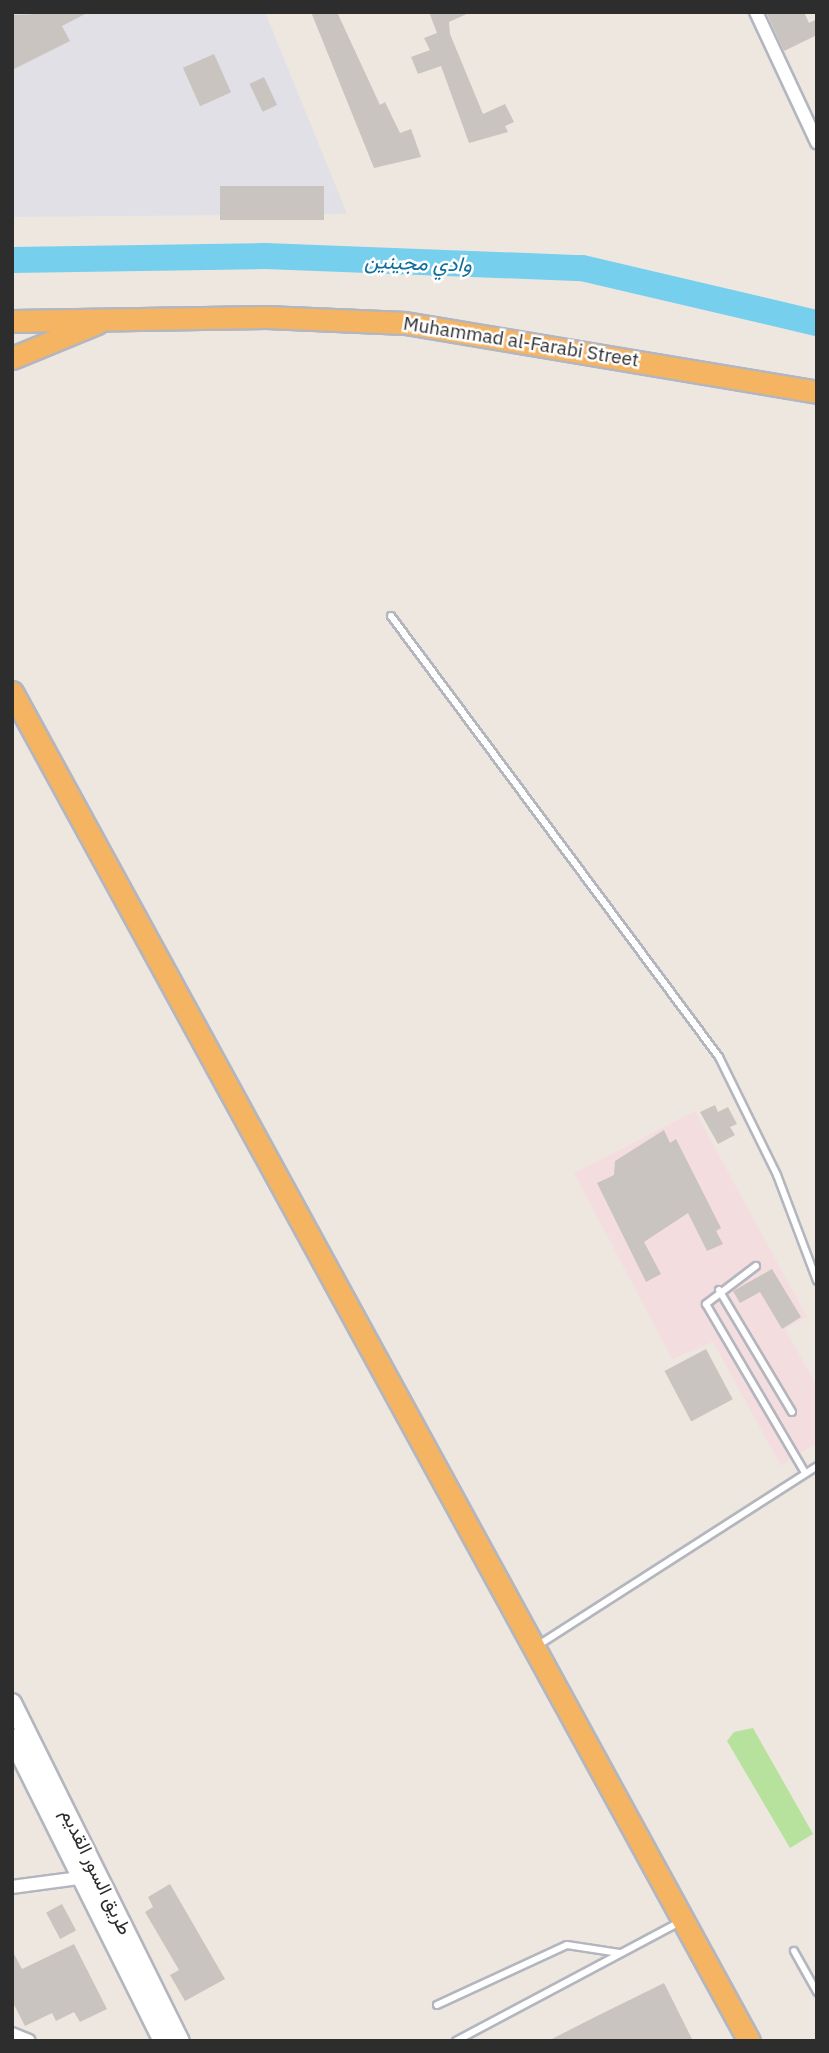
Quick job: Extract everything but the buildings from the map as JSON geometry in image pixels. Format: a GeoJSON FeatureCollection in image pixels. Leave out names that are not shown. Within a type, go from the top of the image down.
{"type":"FeatureCollection","features":[{"type":"Feature","properties":{"kind":"highway","name":"Muhammad al-Farabi Street"},"geometry":{"type":"LineString","coordinates":[[12,321],[277,317],[405,323],[817,392]]}},
{"type":"Feature","properties":{"kind":"highway"},"geometry":{"type":"LineString","coordinates":[[12,358],[102,321]]}},
{"type":"Feature","properties":{"kind":"highway"},"geometry":{"type":"LineString","coordinates":[[12,692],[750,2041]]}},
{"type":"Feature","properties":{"kind":"main road","name":"طريق السور القديم"},"geometry":{"type":"LineString","coordinates":[[12,1703],[163,2041]]}},
{"type":"Feature","properties":{"kind":"main road","name":"طريق السور القديم"},"geometry":{"type":"LineString","coordinates":[[12,1738],[180,2041]]}},
{"type":"Feature","properties":{"kind":"street"},"geometry":{"type":"LineString","coordinates":[[756,12],[817,142]]}},
{"type":"Feature","properties":{"kind":"street"},"geometry":{"type":"LineString","coordinates":[[12,1887],[91,1877]]}},
{"type":"Feature","properties":{"kind":"street"},"geometry":{"type":"LineString","coordinates":[[12,2034],[29,2041]]}},
{"type":"Feature","properties":{"kind":"lane"},"geometry":{"type":"LineString","coordinates":[[391,616],[719,1057],[777,1175],[817,1281]]}},
{"type":"Feature","properties":{"kind":"lane"},"geometry":{"type":"LineString","coordinates":[[756,1266],[707,1299],[707,1309],[805,1473]]}},
{"type":"Feature","properties":{"kind":"lane"},"geometry":{"type":"LineString","coordinates":[[719,1290],[792,1412]]}},
{"type":"Feature","properties":{"kind":"lane"},"geometry":{"type":"LineString","coordinates":[[536,1647],[817,1466]]}},
{"type":"Feature","properties":{"kind":"lane"},"geometry":{"type":"LineString","coordinates":[[456,2041],[684,1920]]}},
{"type":"Feature","properties":{"kind":"lane"},"geometry":{"type":"LineString","coordinates":[[437,2006],[567,1945],[619,1953]]}},
{"type":"Feature","properties":{"kind":"lane"},"geometry":{"type":"LineString","coordinates":[[794,1951],[817,1992]]}},
{"type":"Feature","properties":{"kind":"shaded area"},"geometry":{"type":"Polygon","coordinates":[[[12,12],[265,12],[347,214],[12,217],[12,12]]]}},
{"type":"Feature","properties":{"kind":"shaded area"},"geometry":{"type":"Polygon","coordinates":[[[695,1111],[807,1317],[785,1329],[817,1386],[817,1443],[781,1466],[713,1342],[672,1359],[574,1173],[695,1111]]]}},
{"type":"Feature","properties":{"kind":"green space"},"geometry":{"type":"Polygon","coordinates":[[[753,1728],[813,1834],[790,1848],[727,1741],[734,1732],[753,1728]]]}},
{"type":"Feature","properties":{"kind":"waterway","name":"وادي مجينين"},"geometry":{"type":"LineString","coordinates":[[12,260],[265,256],[582,268],[817,323]]}}]}
